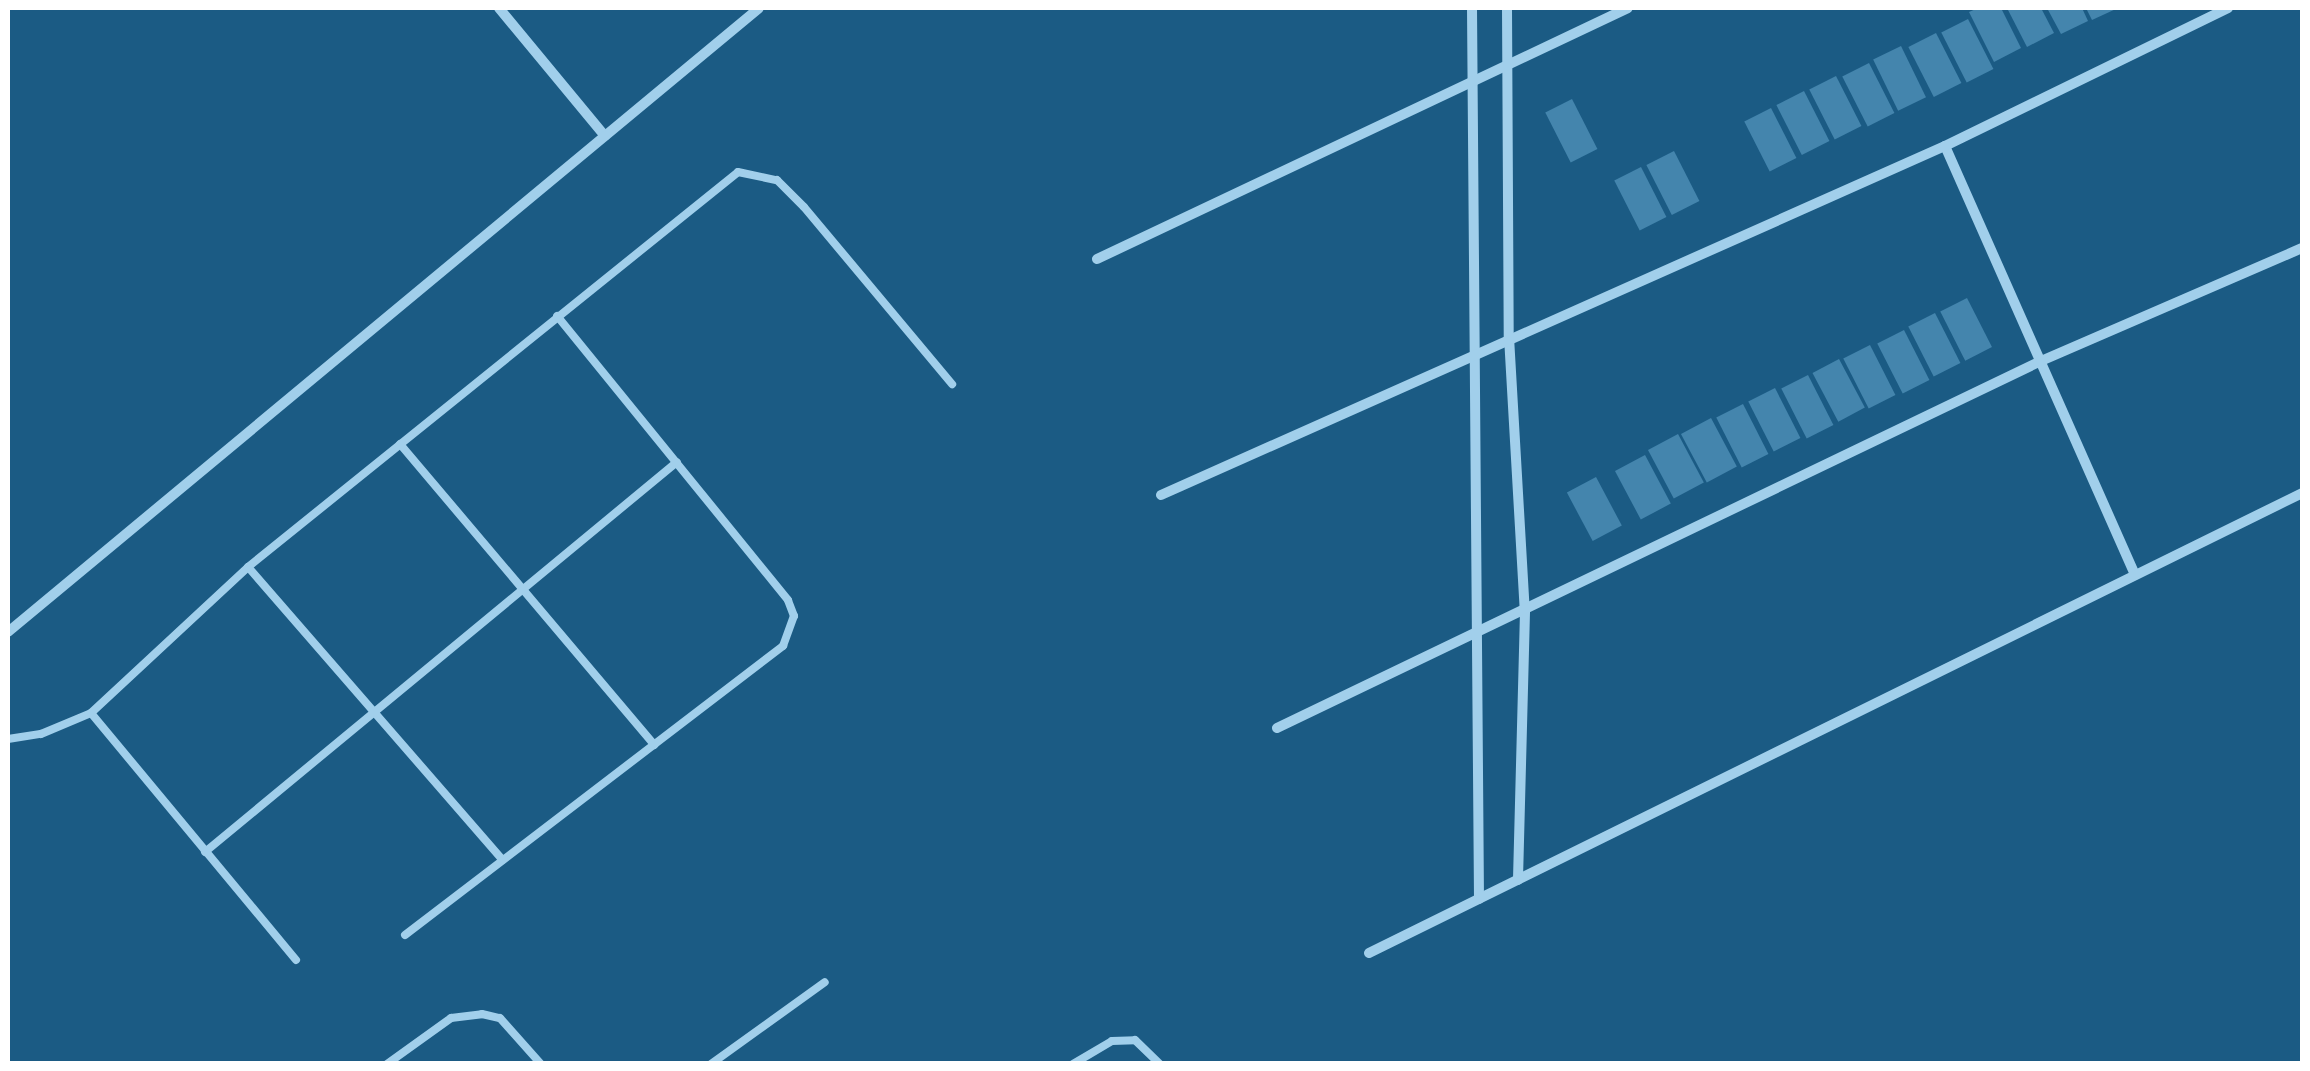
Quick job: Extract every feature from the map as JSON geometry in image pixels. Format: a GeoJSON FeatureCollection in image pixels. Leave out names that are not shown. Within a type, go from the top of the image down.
{"type":"FeatureCollection","features":[{"type":"Feature","properties":{"kind":"street"},"geometry":{"type":"LineString","coordinates":[[499,8],[605,136]]}},
{"type":"Feature","properties":{"kind":"street"},"geometry":{"type":"LineString","coordinates":[[8,632],[760,8]]}},
{"type":"Feature","properties":{"kind":"street"},"geometry":{"type":"LineString","coordinates":[[1472,8],[1478,351],[1479,899]]}},
{"type":"Feature","properties":{"kind":"street"},"geometry":{"type":"LineString","coordinates":[[1508,8],[1505,66],[1509,337],[1525,612],[1518,880]]}},
{"type":"Feature","properties":{"kind":"street"},"geometry":{"type":"LineString","coordinates":[[1096,259],[1628,8]]}},
{"type":"Feature","properties":{"kind":"street"},"geometry":{"type":"LineString","coordinates":[[1161,495],[1945,146],[2228,8]]}},
{"type":"Feature","properties":{"kind":"street"},"geometry":{"type":"LineString","coordinates":[[1945,146],[2136,575]]}},
{"type":"Feature","properties":{"kind":"street"},"geometry":{"type":"LineString","coordinates":[[1276,728],[1525,612],[2041,361],[2302,248]]}},
{"type":"Feature","properties":{"kind":"street"},"geometry":{"type":"LineString","coordinates":[[1368,952],[2302,493]]}},
{"type":"Feature","properties":{"kind":"lane"},"geometry":{"type":"LineString","coordinates":[[8,739],[41,734],[91,713],[248,567],[738,172],[755,171],[777,180],[952,384]]}},
{"type":"Feature","properties":{"kind":"lane"},"geometry":{"type":"LineString","coordinates":[[406,935],[783,646],[794,616],[788,600],[557,316]]}},
{"type":"Feature","properties":{"kind":"lane"},"geometry":{"type":"LineString","coordinates":[[400,444],[654,745]]}},
{"type":"Feature","properties":{"kind":"lane"},"geometry":{"type":"LineString","coordinates":[[205,852],[677,462]]}},
{"type":"Feature","properties":{"kind":"lane"},"geometry":{"type":"LineString","coordinates":[[248,567],[503,860]]}},
{"type":"Feature","properties":{"kind":"lane"},"geometry":{"type":"LineString","coordinates":[[91,713],[296,960]]}},
{"type":"Feature","properties":{"kind":"lane"},"geometry":{"type":"LineString","coordinates":[[712,1064],[825,982]]}},
{"type":"Feature","properties":{"kind":"lane"},"geometry":{"type":"LineString","coordinates":[[387,1064],[451,1018],[482,1014],[500,1018],[541,1064]]}},
{"type":"Feature","properties":{"kind":"lane"},"geometry":{"type":"LineString","coordinates":[[1073,1064],[1112,1041],[1135,1040],[1160,1064]]}},
{"type":"Feature","properties":{"kind":"building"},"geometry":{"type":"Polygon","coordinates":[[[2001,8],[2021,48],[1994,62],[1969,12],[2001,8]]]}},
{"type":"Feature","properties":{"kind":"building"},"geometry":{"type":"Polygon","coordinates":[[[2007,8],[2041,8],[2054,33],[2027,47],[2007,8]]]}},
{"type":"Feature","properties":{"kind":"building"},"geometry":{"type":"Polygon","coordinates":[[[2047,8],[2082,8],[2088,21],[2061,34],[2047,8]]]}},
{"type":"Feature","properties":{"kind":"building"},"geometry":{"type":"Polygon","coordinates":[[[2086,8],[2118,8],[2092,20],[2086,8]]]}},
{"type":"Feature","properties":{"kind":"building"},"geometry":{"type":"Polygon","coordinates":[[[1968,19],[1993,69],[1967,83],[1941,33],[1968,19]]]}},
{"type":"Feature","properties":{"kind":"building"},"geometry":{"type":"Polygon","coordinates":[[[1936,33],[1961,83],[1934,97],[1908,47],[1936,33]]]}},
{"type":"Feature","properties":{"kind":"building"},"geometry":{"type":"Polygon","coordinates":[[[1901,46],[1926,97],[1898,111],[1873,60],[1901,46]]]}},
{"type":"Feature","properties":{"kind":"building"},"geometry":{"type":"Polygon","coordinates":[[[1869,63],[1894,113],[1868,127],[1842,77],[1869,63]]]}},
{"type":"Feature","properties":{"kind":"building"},"geometry":{"type":"Polygon","coordinates":[[[1836,76],[1861,126],[1835,140],[1809,90],[1836,76]]]}},
{"type":"Feature","properties":{"kind":"building"},"geometry":{"type":"Polygon","coordinates":[[[1804,91],[1829,141],[1802,155],[1776,105],[1804,91]]]}},
{"type":"Feature","properties":{"kind":"building"},"geometry":{"type":"Polygon","coordinates":[[[1572,99],[1597,149],[1571,163],[1545,113],[1572,99]]]}},
{"type":"Feature","properties":{"kind":"building"},"geometry":{"type":"Polygon","coordinates":[[[1771,108],[1796,158],[1770,172],[1744,122],[1771,108]]]}},
{"type":"Feature","properties":{"kind":"building"},"geometry":{"type":"Polygon","coordinates":[[[1674,151],[1699,201],[1672,215],[1646,165],[1674,151]]]}},
{"type":"Feature","properties":{"kind":"building"},"geometry":{"type":"Polygon","coordinates":[[[1641,167],[1666,217],[1640,231],[1614,181],[1641,167]]]}},
{"type":"Feature","properties":{"kind":"building"},"geometry":{"type":"Polygon","coordinates":[[[1967,298],[1992,347],[1965,361],[1940,312],[1967,298]]]}},
{"type":"Feature","properties":{"kind":"building"},"geometry":{"type":"Polygon","coordinates":[[[1935,313],[1960,363],[1934,377],[1908,327],[1935,313]]]}},
{"type":"Feature","properties":{"kind":"building"},"geometry":{"type":"Polygon","coordinates":[[[1904,330],[1929,380],[1903,394],[1877,344],[1904,330]]]}},
{"type":"Feature","properties":{"kind":"building"},"geometry":{"type":"Polygon","coordinates":[[[1870,345],[1895,395],[1869,409],[1843,359],[1870,345]]]}},
{"type":"Feature","properties":{"kind":"building"},"geometry":{"type":"Polygon","coordinates":[[[1839,359],[1865,408],[1838,422],[1813,373],[1839,359]]]}},
{"type":"Feature","properties":{"kind":"building"},"geometry":{"type":"Polygon","coordinates":[[[1808,375],[1833,425],[1807,439],[1781,389],[1808,375]]]}},
{"type":"Feature","properties":{"kind":"building"},"geometry":{"type":"Polygon","coordinates":[[[1775,388],[1800,438],[1774,452],[1748,402],[1775,388]]]}},
{"type":"Feature","properties":{"kind":"building"},"geometry":{"type":"Polygon","coordinates":[[[1743,404],[1768,454],[1742,468],[1716,418],[1743,404]]]}},
{"type":"Feature","properties":{"kind":"building"},"geometry":{"type":"Polygon","coordinates":[[[1711,418],[1737,467],[1707,483],[1681,434],[1711,418]]]}},
{"type":"Feature","properties":{"kind":"building"},"geometry":{"type":"Polygon","coordinates":[[[1678,434],[1704,483],[1674,499],[1648,450],[1678,434]]]}},
{"type":"Feature","properties":{"kind":"building"},"geometry":{"type":"Polygon","coordinates":[[[1645,455],[1671,504],[1641,520],[1615,471],[1645,455]]]}},
{"type":"Feature","properties":{"kind":"building"},"geometry":{"type":"Polygon","coordinates":[[[1596,477],[1622,526],[1593,541],[1567,492],[1596,477]]]}}]}
